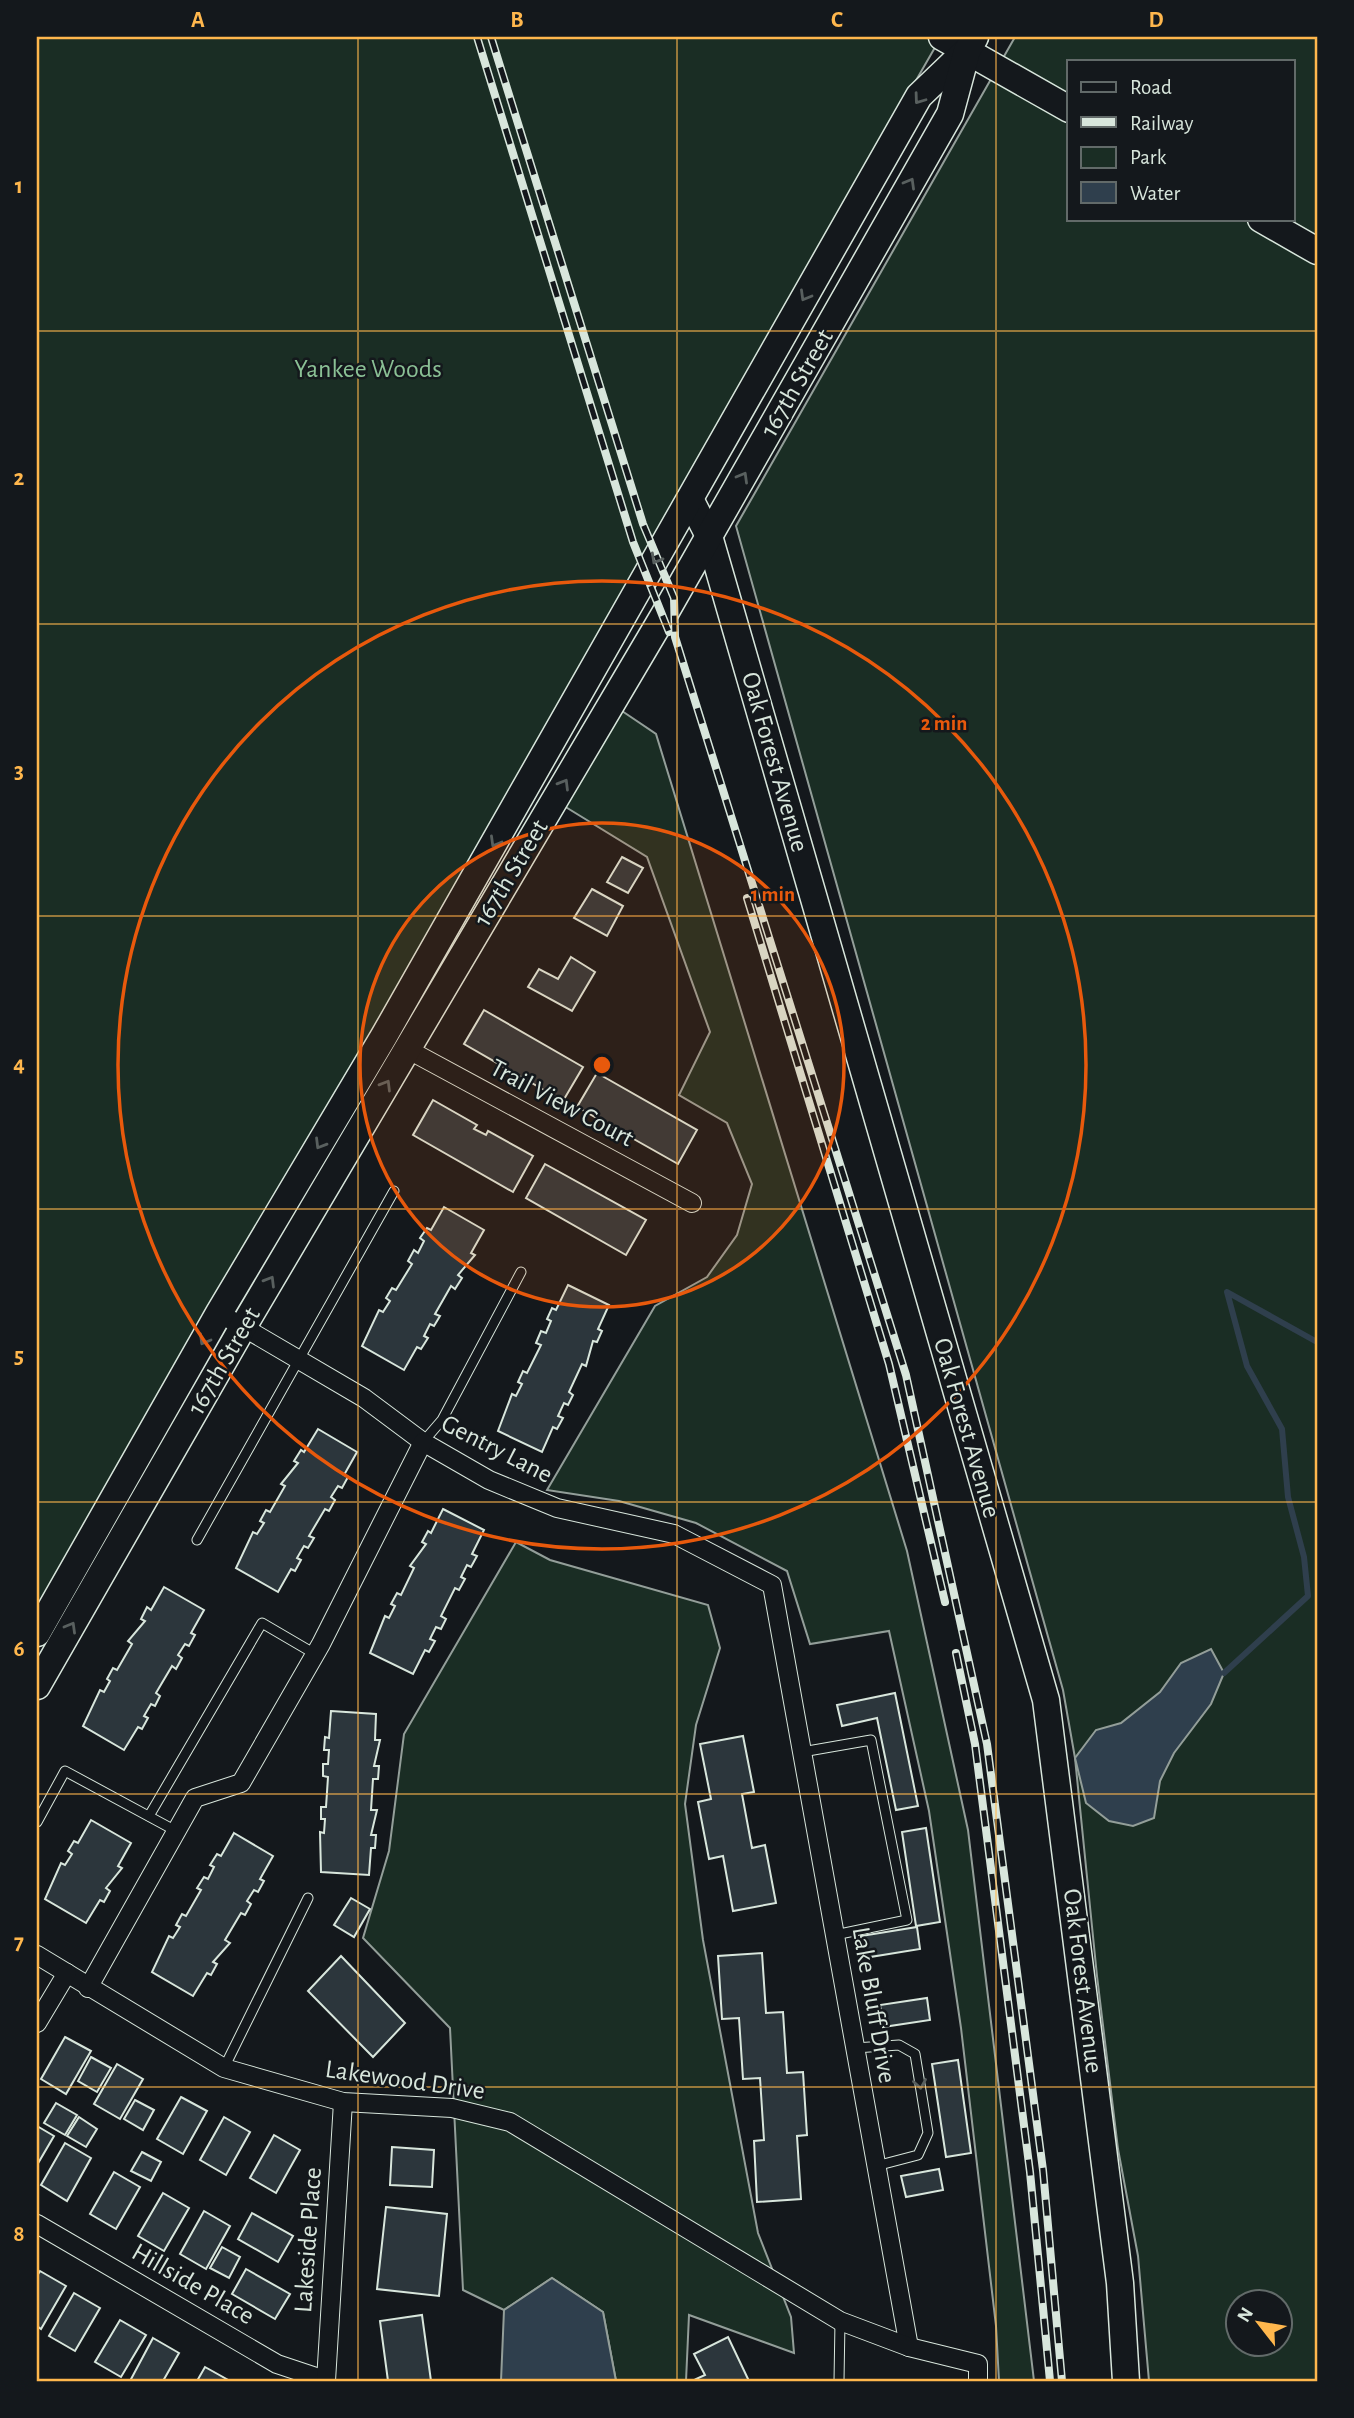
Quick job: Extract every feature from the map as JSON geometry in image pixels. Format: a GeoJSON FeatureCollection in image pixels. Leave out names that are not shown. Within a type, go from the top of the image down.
{"type":"FeatureCollection","features":[{"type":"Feature","properties":{"kind":"main road"},"geometry":{"type":"LineString","coordinates":[[942,37],[971,44],[1067,108]]}},
{"type":"Feature","properties":{"kind":"main road","name":"167th Street"},"geometry":{"type":"LineString","coordinates":[[37,1633],[219,1313],[391,1024],[919,96],[971,44]]}},
{"type":"Feature","properties":{"kind":"main road","name":"167th Street"},"geometry":{"type":"LineString","coordinates":[[37,1686],[243,1327],[709,536],[950,114],[971,44]]}},
{"type":"Feature","properties":{"kind":"main road"},"geometry":{"type":"LineString","coordinates":[[1263,220],[1317,251]]}},
{"type":"Feature","properties":{"kind":"main road","name":"Oak Forest Avenue"},"geometry":{"type":"LineString","coordinates":[[690,499],[709,536],[1046,1700],[1120,2283],[1126,2381]]}},
{"type":"Feature","properties":{"kind":"street","name":"Trail View Court"},"geometry":{"type":"LineString","coordinates":[[407,1049],[692,1203]]}},
{"type":"Feature","properties":{"kind":"street","name":"Gentry Lane"},"geometry":{"type":"LineString","coordinates":[[219,1313],[364,1398],[451,1460],[524,1496],[556,1508],[674,1534],[772,1586]]}},
{"type":"Feature","properties":{"kind":"street"},"geometry":{"type":"LineString","coordinates":[[88,1987],[195,1798],[241,1783],[315,1654],[423,1442]]}},
{"type":"Feature","properties":{"kind":"street","name":"Lake Bluff Drive"},"geometry":{"type":"LineString","coordinates":[[772,1586],[909,2347]]}},
{"type":"Feature","properties":{"kind":"street","name":"Lakewood Drive"},"geometry":{"type":"LineString","coordinates":[[37,1955],[224,2068],[342,2102],[452,2108],[510,2122],[839,2321],[909,2347]]}},
{"type":"Feature","properties":{"kind":"street"},"geometry":{"type":"LineString","coordinates":[[37,2023],[67,1973]]}},
{"type":"Feature","properties":{"kind":"street","name":"Lakeside Place"},"geometry":{"type":"LineString","coordinates":[[326,2381],[342,2102]]}},
{"type":"Feature","properties":{"kind":"street","name":"Hillside Place"},"geometry":{"type":"LineString","coordinates":[[37,2224],[277,2364],[326,2381]]}},
{"type":"Feature","properties":{"kind":"street"},"geometry":{"type":"LineString","coordinates":[[909,2347],[978,2364],[978,2381]]}},
{"type":"Feature","properties":{"kind":"lane"},"geometry":{"type":"LineString","coordinates":[[197,1540],[394,1191]]}},
{"type":"Feature","properties":{"kind":"lane"},"geometry":{"type":"LineString","coordinates":[[423,1442],[442,1420],[521,1272]]}},
{"type":"Feature","properties":{"kind":"lane"},"geometry":{"type":"LineString","coordinates":[[149,1816],[262,1623],[315,1654]]}},
{"type":"Feature","properties":{"kind":"lane"},"geometry":{"type":"LineString","coordinates":[[802,1752],[871,1740],[907,1920],[835,1935]]}},
{"type":"Feature","properties":{"kind":"lane"},"geometry":{"type":"LineString","coordinates":[[37,1822],[65,1771],[176,1830]]}},
{"type":"Feature","properties":{"kind":"lane"},"geometry":{"type":"LineString","coordinates":[[224,2068],[308,1898]]}},
{"type":"Feature","properties":{"kind":"lane"},"geometry":{"type":"LineString","coordinates":[[855,2048],[899,2045],[915,2054],[928,2133],[918,2155],[876,2166]]}},
{"type":"Feature","properties":{"kind":"lane"},"geometry":{"type":"LineString","coordinates":[[839,2321],[839,2381]]}},
{"type":"Feature","properties":{"kind":"green space","name":"Yankee Woods"},"geometry":{"type":"Polygon","coordinates":[[[37,37],[941,37],[671,506],[461,883],[37,1614],[37,37]]]}},
{"type":"Feature","properties":{"kind":"green space"},"geometry":{"type":"Polygon","coordinates":[[[1015,37],[1317,37],[1317,2381],[1149,2381],[1138,2256],[1118,2149],[1097,1976],[1075,1758],[1063,1690],[736,526],[1015,37]]]}},
{"type":"Feature","properties":{"kind":"green space"},"geometry":{"type":"Polygon","coordinates":[[[622,711],[656,734],[907,1551],[968,1830],[1034,2381],[999,2381],[996,2326],[961,2028],[929,1811],[889,1631],[810,1644],[787,1571],[696,1523],[619,1501],[547,1490],[655,1306],[707,1277],[737,1235],[752,1184],[727,1123],[679,1095],[710,1032],[647,857],[564,806],[622,711]]]}},
{"type":"Feature","properties":{"kind":"green space"},"geometry":{"type":"Polygon","coordinates":[[[516,1542],[550,1560],[708,1605],[720,1648],[696,1725],[685,1804],[703,1940],[758,2233],[791,2317],[794,2353],[689,2315],[686,2381],[616,2381],[603,2312],[552,2278],[504,2310],[463,2290],[450,2028],[363,1938],[389,1851],[404,1734],[516,1542]]]}},
{"type":"Feature","properties":{"kind":"water"},"geometry":{"type":"Polygon","coordinates":[[[1211,1649],[1224,1673],[1211,1704],[1174,1753],[1160,1781],[1154,1818],[1133,1826],[1109,1821],[1086,1803],[1075,1758],[1096,1730],[1121,1723],[1160,1692],[1181,1663],[1211,1649]]]}},
{"type":"Feature","properties":{"kind":"water"},"geometry":{"type":"Polygon","coordinates":[[[552,2278],[603,2312],[616,2381],[501,2381],[504,2310],[552,2278]]]}},
{"type":"Feature","properties":{"kind":"building"},"geometry":{"type":"Polygon","coordinates":[[[622,857],[643,868],[628,893],[607,882],[622,857]]]}},
{"type":"Feature","properties":{"kind":"building"},"geometry":{"type":"Polygon","coordinates":[[[592,889],[623,906],[607,936],[574,918],[592,889]]]}},
{"type":"Feature","properties":{"kind":"building"},"geometry":{"type":"Polygon","coordinates":[[[571,957],[595,972],[572,1011],[528,987],[539,969],[558,979],[571,957]]]}},
{"type":"Feature","properties":{"kind":"building"},"geometry":{"type":"Polygon","coordinates":[[[484,1010],[583,1067],[563,1101],[464,1044],[484,1010]]]}},
{"type":"Feature","properties":{"kind":"building"},"geometry":{"type":"Polygon","coordinates":[[[597,1073],[697,1130],[678,1164],[577,1107],[597,1073]]]}},
{"type":"Feature","properties":{"kind":"building"},"geometry":{"type":"Polygon","coordinates":[[[433,1100],[477,1125],[474,1129],[486,1135],[488,1131],[533,1156],[513,1192],[413,1135],[433,1100]]]}},
{"type":"Feature","properties":{"kind":"building"},"geometry":{"type":"Polygon","coordinates":[[[545,1164],[646,1220],[626,1255],[526,1198],[545,1164]]]}},
{"type":"Feature","properties":{"kind":"building"},"geometry":{"type":"Polygon","coordinates":[[[444,1207],[484,1230],[471,1253],[475,1255],[458,1275],[462,1278],[455,1289],[451,1286],[435,1314],[440,1316],[434,1326],[430,1324],[424,1336],[428,1338],[421,1349],[417,1347],[404,1370],[362,1346],[379,1310],[383,1312],[390,1301],[386,1298],[392,1288],[396,1290],[412,1264],[408,1261],[414,1250],[418,1253],[424,1241],[420,1238],[427,1228],[431,1230],[444,1207]]]}},
{"type":"Feature","properties":{"kind":"building"},"geometry":{"type":"Polygon","coordinates":[[[568,1285],[609,1305],[598,1329],[602,1331],[597,1342],[593,1341],[586,1366],[582,1364],[569,1392],[573,1395],[568,1405],[564,1403],[558,1416],[563,1418],[557,1429],[553,1427],[542,1452],[498,1431],[512,1394],[516,1396],[522,1384],[518,1382],[523,1371],[527,1373],[541,1345],[536,1343],[541,1331],[546,1333],[551,1321],[547,1319],[552,1308],[556,1310],[568,1285]]]}},
{"type":"Feature","properties":{"kind":"building"},"geometry":{"type":"Polygon","coordinates":[[[318,1429],[357,1452],[344,1475],[348,1477],[342,1488],[338,1486],[331,1497],[335,1500],[329,1511],[325,1509],[309,1536],[314,1538],[308,1548],[304,1546],[297,1558],[301,1560],[295,1571],[291,1569],[278,1592],[236,1568],[253,1532],[257,1534],[264,1523],[260,1521],[266,1510],[270,1512],[285,1486],[281,1484],[298,1463],[294,1461],[301,1450],[304,1452],[318,1429]]]}},
{"type":"Feature","properties":{"kind":"building"},"geometry":{"type":"Polygon","coordinates":[[[443,1509],[484,1530],[472,1554],[477,1556],[471,1567],[467,1565],[461,1577],[465,1579],[459,1590],[455,1588],[441,1616],[446,1619],[441,1629],[436,1627],[430,1639],[435,1641],[429,1652],[425,1650],[413,1674],[370,1653],[385,1616],[389,1618],[395,1606],[391,1604],[397,1593],[401,1595],[414,1568],[410,1566],[426,1544],[422,1542],[428,1531],[431,1533],[443,1509]]]}},
{"type":"Feature","properties":{"kind":"building"},"geometry":{"type":"Polygon","coordinates":[[[164,1587],[204,1610],[191,1633],[195,1635],[189,1646],[185,1644],[178,1655],[182,1658],[176,1669],[172,1666],[156,1693],[160,1696],[155,1706],[151,1704],[144,1716],[148,1718],[142,1729],[138,1727],[124,1750],[83,1726],[100,1690],[104,1692],[110,1681],[107,1679],[113,1668],[117,1670],[132,1644],[128,1641],[145,1621],[141,1619],[147,1607],[151,1610],[164,1587]]]}},
{"type":"Feature","properties":{"kind":"building"},"geometry":{"type":"Polygon","coordinates":[[[895,1693],[918,1806],[896,1810],[877,1718],[842,1726],[837,1705],[895,1693]]]}},
{"type":"Feature","properties":{"kind":"building"},"geometry":{"type":"Polygon","coordinates":[[[331,1711],[376,1714],[375,1740],[380,1740],[374,1766],[379,1766],[378,1779],[373,1779],[371,1810],[377,1810],[371,1835],[376,1835],[375,1848],[371,1848],[369,1875],[321,1872],[320,1832],[324,1833],[325,1819],[321,1819],[321,1807],[326,1807],[328,1777],[323,1776],[323,1764],[328,1764],[329,1750],[324,1750],[325,1737],[329,1738],[331,1711]]]}},
{"type":"Feature","properties":{"kind":"building"},"geometry":{"type":"Polygon","coordinates":[[[743,1736],[754,1792],[742,1794],[752,1848],[765,1845],[776,1903],[733,1911],[723,1856],[709,1859],[698,1802],[711,1799],[700,1744],[743,1736]]]}},
{"type":"Feature","properties":{"kind":"building"},"geometry":{"type":"Polygon","coordinates":[[[91,1820],[131,1843],[118,1866],[122,1868],[106,1888],[110,1891],[104,1902],[100,1900],[86,1923],[45,1899],[61,1863],[65,1865],[72,1854],[68,1851],[74,1841],[78,1843],[91,1820]]]}},
{"type":"Feature","properties":{"kind":"building"},"geometry":{"type":"Polygon","coordinates":[[[926,1828],[940,1922],[916,1926],[902,1832],[926,1828]]]}},
{"type":"Feature","properties":{"kind":"building"},"geometry":{"type":"Polygon","coordinates":[[[234,1833],[273,1856],[260,1879],[264,1881],[258,1892],[254,1890],[247,1901],[251,1904],[245,1915],[241,1913],[225,1940],[230,1943],[213,1962],[217,1964],[211,1975],[207,1973],[193,1996],[152,1972],[169,1936],[173,1938],[180,1927],[176,1925],[182,1914],[186,1916],[201,1890],[197,1888],[204,1877],[208,1879],[214,1867],[210,1865],[217,1854],[221,1856],[234,1833]]]}},
{"type":"Feature","properties":{"kind":"building"},"geometry":{"type":"Polygon","coordinates":[[[351,1898],[370,1909],[354,1937],[334,1925],[351,1898]]]}},
{"type":"Feature","properties":{"kind":"building"},"geometry":{"type":"Polygon","coordinates":[[[917,1927],[920,1949],[864,1958],[861,1936],[917,1927]]]}},
{"type":"Feature","properties":{"kind":"building"},"geometry":{"type":"Polygon","coordinates":[[[762,1953],[766,2013],[783,2012],[787,2073],[803,2072],[807,2135],[797,2136],[801,2199],[757,2202],[754,2141],[764,2140],[760,2078],[743,2079],[739,2018],[722,2019],[718,1956],[762,1953]]]}},
{"type":"Feature","properties":{"kind":"building"},"geometry":{"type":"Polygon","coordinates":[[[341,1956],[405,2023],[373,2057],[308,1991],[341,1956]]]}},
{"type":"Feature","properties":{"kind":"building"},"geometry":{"type":"Polygon","coordinates":[[[927,1998],[930,2020],[883,2027],[880,2005],[927,1998]]]}},
{"type":"Feature","properties":{"kind":"building"},"geometry":{"type":"Polygon","coordinates":[[[65,2037],[91,2051],[66,2094],[41,2079],[65,2037]]]}},
{"type":"Feature","properties":{"kind":"building"},"geometry":{"type":"Polygon","coordinates":[[[91,2057],[111,2068],[97,2092],[78,2081],[91,2057]]]}},
{"type":"Feature","properties":{"kind":"building"},"geometry":{"type":"Polygon","coordinates":[[[958,2060],[971,2153],[946,2157],[932,2064],[958,2060]]]}},
{"type":"Feature","properties":{"kind":"building"},"geometry":{"type":"Polygon","coordinates":[[[117,2064],[143,2079],[120,2119],[94,2104],[117,2064]]]}},
{"type":"Feature","properties":{"kind":"building"},"geometry":{"type":"Polygon","coordinates":[[[181,2097],[207,2111],[183,2154],[157,2139],[181,2097]]]}},
{"type":"Feature","properties":{"kind":"building"},"geometry":{"type":"Polygon","coordinates":[[[135,2100],[154,2110],[143,2130],[124,2119],[135,2100]]]}},
{"type":"Feature","properties":{"kind":"building"},"geometry":{"type":"Polygon","coordinates":[[[56,2103],[77,2115],[65,2135],[44,2123],[56,2103]]]}},
{"type":"Feature","properties":{"kind":"building"},"geometry":{"type":"Polygon","coordinates":[[[79,2117],[97,2129],[86,2147],[67,2136],[79,2117]]]}},
{"type":"Feature","properties":{"kind":"building"},"geometry":{"type":"Polygon","coordinates":[[[224,2117],[250,2132],[226,2175],[200,2160],[224,2117]]]}},
{"type":"Feature","properties":{"kind":"building"},"geometry":{"type":"Polygon","coordinates":[[[37,2126],[54,2136],[37,2165],[37,2126]]]}},
{"type":"Feature","properties":{"kind":"building"},"geometry":{"type":"Polygon","coordinates":[[[274,2135],[300,2150],[276,2193],[250,2178],[274,2135]]]}},
{"type":"Feature","properties":{"kind":"building"},"geometry":{"type":"Polygon","coordinates":[[[65,2143],[91,2158],[67,2201],[41,2185],[65,2143]]]}},
{"type":"Feature","properties":{"kind":"building"},"geometry":{"type":"Polygon","coordinates":[[[392,2147],[434,2150],[432,2187],[390,2185],[392,2147]]]}},
{"type":"Feature","properties":{"kind":"building"},"geometry":{"type":"Polygon","coordinates":[[[142,2152],[161,2162],[151,2181],[131,2171],[142,2152]]]}},
{"type":"Feature","properties":{"kind":"building"},"geometry":{"type":"Polygon","coordinates":[[[939,2169],[943,2190],[906,2197],[901,2176],[939,2169]]]}},
{"type":"Feature","properties":{"kind":"building"},"geometry":{"type":"Polygon","coordinates":[[[114,2172],[140,2187],[116,2229],[90,2214],[114,2172]]]}},
{"type":"Feature","properties":{"kind":"building"},"geometry":{"type":"Polygon","coordinates":[[[163,2193],[189,2208],[164,2251],[138,2236],[163,2193]]]}},
{"type":"Feature","properties":{"kind":"building"},"geometry":{"type":"Polygon","coordinates":[[[386,2207],[447,2214],[439,2296],[377,2289],[386,2207]]]}},
{"type":"Feature","properties":{"kind":"building"},"geometry":{"type":"Polygon","coordinates":[[[204,2211],[230,2226],[206,2269],[180,2254],[204,2211]]]}},
{"type":"Feature","properties":{"kind":"building"},"geometry":{"type":"Polygon","coordinates":[[[252,2213],[293,2236],[278,2262],[238,2239],[252,2213]]]}},
{"type":"Feature","properties":{"kind":"building"},"geometry":{"type":"Polygon","coordinates":[[[222,2247],[240,2257],[229,2278],[210,2268],[222,2247]]]}},
{"type":"Feature","properties":{"kind":"building"},"geometry":{"type":"Polygon","coordinates":[[[246,2269],[290,2294],[275,2319],[232,2294],[246,2269]]]}},
{"type":"Feature","properties":{"kind":"building"},"geometry":{"type":"Polygon","coordinates":[[[40,2271],[66,2286],[41,2329],[37,2326],[37,2276],[40,2271]]]}},
{"type":"Feature","properties":{"kind":"building"},"geometry":{"type":"Polygon","coordinates":[[[74,2293],[100,2308],[75,2351],[49,2336],[74,2293]]]}},
{"type":"Feature","properties":{"kind":"building"},"geometry":{"type":"Polygon","coordinates":[[[422,2315],[431,2381],[388,2381],[380,2321],[422,2315]]]}},
{"type":"Feature","properties":{"kind":"building"},"geometry":{"type":"Polygon","coordinates":[[[120,2320],[146,2335],[121,2377],[95,2362],[120,2320]]]}},
{"type":"Feature","properties":{"kind":"building"},"geometry":{"type":"Polygon","coordinates":[[[728,2337],[749,2381],[698,2381],[696,2379],[705,2375],[694,2354],[728,2337]]]}},
{"type":"Feature","properties":{"kind":"building"},"geometry":{"type":"Polygon","coordinates":[[[153,2338],[179,2353],[163,2381],[130,2381],[153,2338]]]}},
{"type":"Feature","properties":{"kind":"building"},"geometry":{"type":"Polygon","coordinates":[[[205,2367],[230,2381],[197,2381],[205,2367]]]}},
{"type":"Feature","properties":{"kind":"waterway"},"geometry":{"type":"LineString","coordinates":[[1224,1673],[1308,1596],[1304,1557],[1288,1497],[1282,1429],[1247,1366],[1227,1292],[1317,1342]]}},
{"type":"Feature","properties":{"kind":"railway"},"geometry":{"type":"LineString","coordinates":[[477,37],[633,542],[669,632]]}},
{"type":"Feature","properties":{"kind":"railway"},"geometry":{"type":"LineString","coordinates":[[491,37],[643,524],[674,598],[675,637],[906,1375],[987,1744],[1043,2170],[1062,2381]]}},
{"type":"Feature","properties":{"kind":"railway"},"geometry":{"type":"LineString","coordinates":[[747,898],[889,1364],[945,1602]]}},
{"type":"Feature","properties":{"kind":"railway"},"geometry":{"type":"LineString","coordinates":[[956,1653],[975,1744],[1030,2172],[1050,2381]]}}]}
